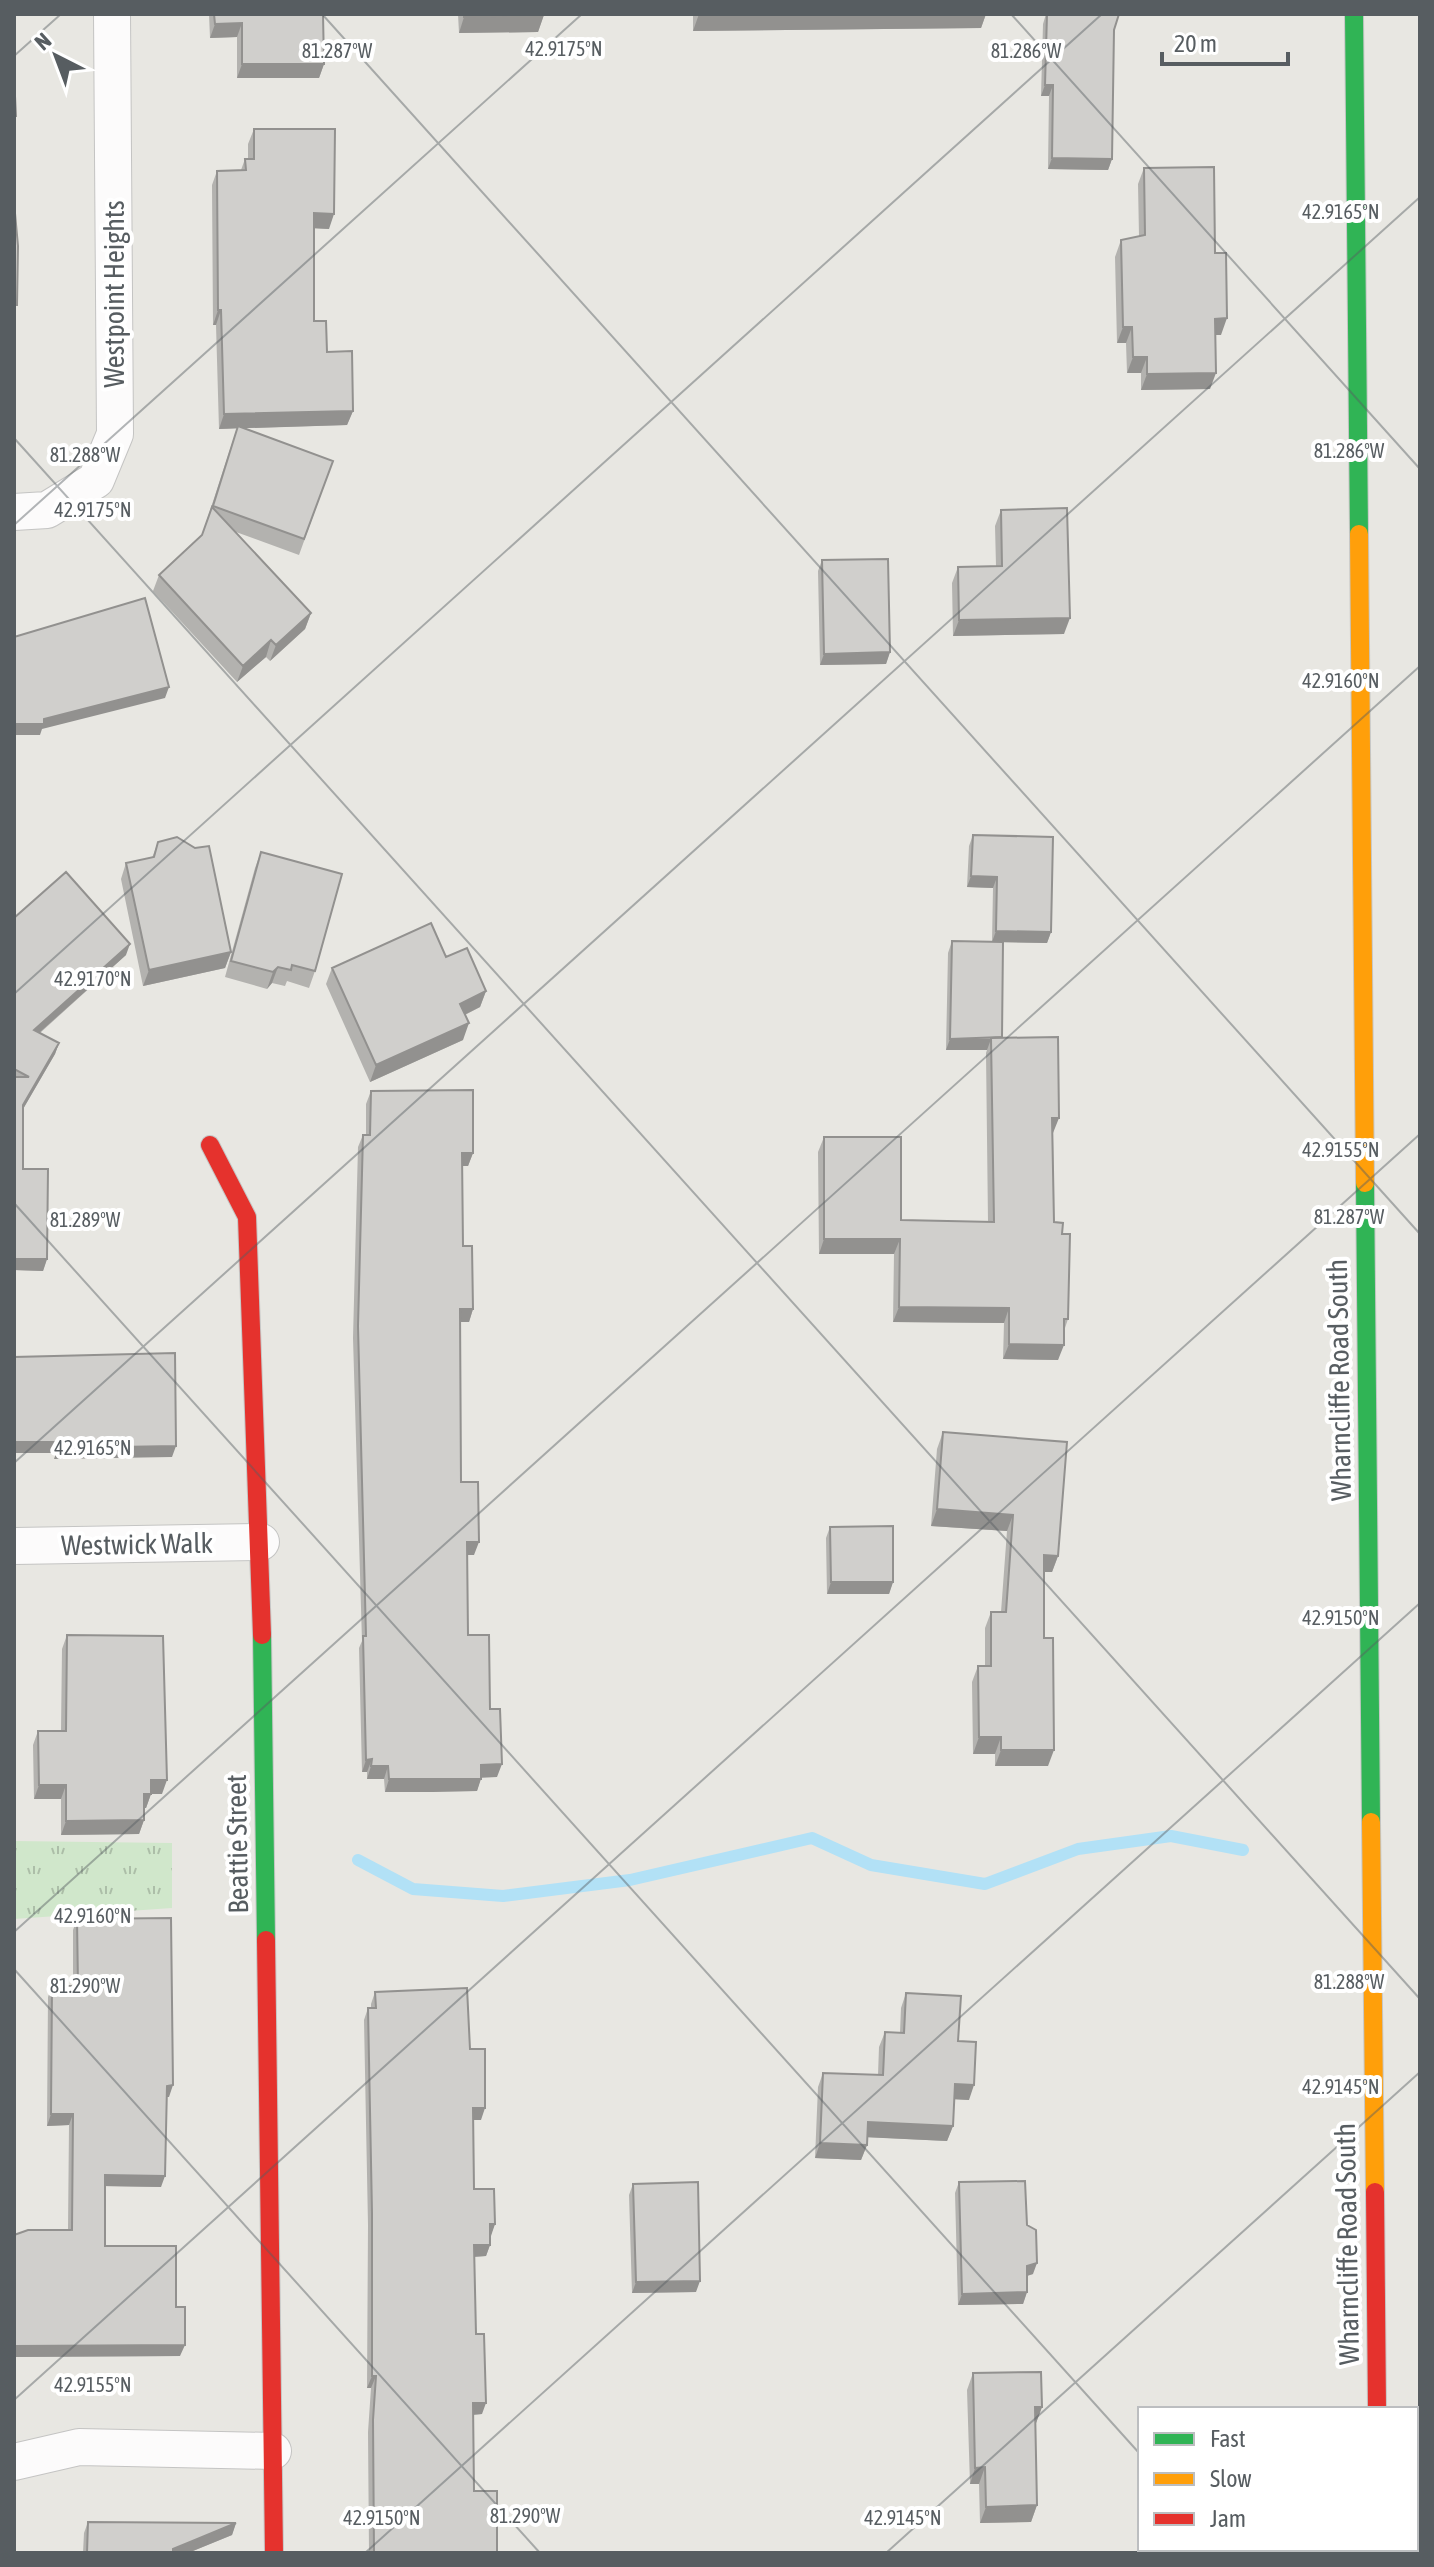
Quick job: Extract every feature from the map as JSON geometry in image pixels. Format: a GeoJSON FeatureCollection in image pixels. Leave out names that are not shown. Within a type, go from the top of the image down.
{"type":"FeatureCollection","features":[{"type":"Feature","properties":{"kind":"main road","name":"Wharncliffe Road South"},"geometry":{"type":"LineString","coordinates":[[1354,14],[1377,2407]]}},
{"type":"Feature","properties":{"kind":"main road","name":"Beattie Street"},"geometry":{"type":"LineString","coordinates":[[210,1145],[247,1217],[261,1542],[274,2553]]}},
{"type":"Feature","properties":{"kind":"street","name":"Westpoint Heights"},"geometry":{"type":"LineString","coordinates":[[14,512],[47,510],[96,480],[115,434],[112,14]]}},
{"type":"Feature","properties":{"kind":"street","name":"Westwick Walk"},"geometry":{"type":"LineString","coordinates":[[14,1546],[261,1542]]}},
{"type":"Feature","properties":{"kind":"street"},"geometry":{"type":"LineString","coordinates":[[14,2462],[79,2447],[273,2451]]}},
{"type":"Feature","properties":{"kind":"green space"},"geometry":{"type":"Polygon","coordinates":[[[14,1841],[172,1843],[172,1908],[14,1919],[14,1841]]]}},
{"type":"Feature","properties":{"kind":"building"},"geometry":{"type":"Polygon","coordinates":[[[214,14],[323,14],[324,64],[242,64],[242,23],[215,24],[214,14]]]}},
{"type":"Feature","properties":{"kind":"building"},"geometry":{"type":"Polygon","coordinates":[[[464,14],[544,14],[544,15],[464,17],[464,14]]]}},
{"type":"Feature","properties":{"kind":"building"},"geometry":{"type":"Polygon","coordinates":[[[1047,14],[1119,14],[1114,30],[1112,159],[1052,158],[1053,85],[1045,85],[1047,14]]]}},
{"type":"Feature","properties":{"kind":"building"},"geometry":{"type":"Polygon","coordinates":[[[254,129],[335,129],[334,214],[314,213],[314,321],[326,321],[327,352],[352,351],[353,411],[224,414],[221,310],[218,310],[217,171],[246,170],[245,159],[254,159],[254,129]]]}},
{"type":"Feature","properties":{"kind":"building"},"geometry":{"type":"Polygon","coordinates":[[[1214,167],[1215,253],[1226,253],[1227,318],[1215,319],[1216,373],[1147,374],[1147,357],[1133,357],[1132,327],[1123,327],[1121,240],[1145,235],[1144,168],[1214,167]]]}},
{"type":"Feature","properties":{"kind":"building"},"geometry":{"type":"Polygon","coordinates":[[[14,202],[18,246],[17,305],[14,305],[14,202]]]}},
{"type":"Feature","properties":{"kind":"building"},"geometry":{"type":"Polygon","coordinates":[[[238,426],[333,461],[304,539],[213,506],[238,426]]]}},
{"type":"Feature","properties":{"kind":"building"},"geometry":{"type":"Polygon","coordinates":[[[212,507],[311,613],[276,645],[271,640],[243,666],[159,575],[202,535],[212,507]]]}},
{"type":"Feature","properties":{"kind":"building"},"geometry":{"type":"Polygon","coordinates":[[[1067,508],[1070,618],[959,620],[958,567],[1002,566],[1001,510],[1067,508]]]}},
{"type":"Feature","properties":{"kind":"building"},"geometry":{"type":"Polygon","coordinates":[[[888,559],[890,652],[824,654],[822,560],[888,559]]]}},
{"type":"Feature","properties":{"kind":"building"},"geometry":{"type":"Polygon","coordinates":[[[145,598],[169,687],[44,719],[44,724],[14,724],[14,637],[145,598]]]}},
{"type":"Feature","properties":{"kind":"building"},"geometry":{"type":"Polygon","coordinates":[[[973,835],[1053,837],[1051,932],[996,931],[997,877],[971,876],[973,835]]]}},
{"type":"Feature","properties":{"kind":"building"},"geometry":{"type":"Polygon","coordinates":[[[177,837],[195,848],[209,846],[231,952],[149,970],[126,863],[154,857],[158,842],[177,837]]]}},
{"type":"Feature","properties":{"kind":"building"},"geometry":{"type":"Polygon","coordinates":[[[261,852],[342,874],[315,971],[292,965],[291,970],[278,967],[273,972],[231,961],[261,852]]]}},
{"type":"Feature","properties":{"kind":"building"},"geometry":{"type":"Polygon","coordinates":[[[66,872],[130,944],[34,1030],[59,1043],[23,1105],[23,1169],[48,1169],[47,1259],[14,1259],[14,1077],[29,1077],[14,1069],[14,918],[66,872]]]}},
{"type":"Feature","properties":{"kind":"building"},"geometry":{"type":"Polygon","coordinates":[[[431,923],[446,957],[467,948],[486,991],[460,1004],[469,1023],[376,1065],[332,968],[431,923]]]}},
{"type":"Feature","properties":{"kind":"building"},"geometry":{"type":"Polygon","coordinates":[[[952,941],[1003,942],[1002,1037],[950,1039],[952,941]]]}},
{"type":"Feature","properties":{"kind":"building"},"geometry":{"type":"Polygon","coordinates":[[[1058,1037],[1059,1118],[1052,1118],[1054,1222],[1063,1223],[1062,1234],[1070,1234],[1068,1319],[1064,1319],[1064,1345],[1009,1344],[1009,1308],[899,1307],[900,1239],[824,1239],[824,1137],[901,1137],[901,1220],[994,1222],[991,1038],[1058,1037]]]}},
{"type":"Feature","properties":{"kind":"building"},"geometry":{"type":"Polygon","coordinates":[[[473,1090],[473,1153],[462,1153],[463,1246],[472,1246],[473,1309],[460,1309],[461,1482],[478,1482],[479,1542],[467,1542],[468,1635],[489,1635],[490,1709],[500,1709],[502,1764],[481,1765],[481,1779],[389,1779],[388,1766],[371,1766],[372,1759],[366,1760],[358,1326],[363,1135],[370,1135],[371,1091],[473,1090]]]}},
{"type":"Feature","properties":{"kind":"building"},"geometry":{"type":"Polygon","coordinates":[[[175,1353],[176,1446],[58,1448],[58,1442],[14,1442],[14,1357],[175,1353]]]}},
{"type":"Feature","properties":{"kind":"building"},"geometry":{"type":"Polygon","coordinates":[[[943,1432],[1067,1442],[1058,1556],[1044,1555],[1044,1638],[1053,1638],[1054,1750],[1001,1750],[1001,1737],[979,1737],[978,1666],[991,1666],[991,1612],[1006,1612],[1013,1515],[937,1509],[943,1432]]]}},
{"type":"Feature","properties":{"kind":"building"},"geometry":{"type":"Polygon","coordinates":[[[893,1526],[893,1582],[831,1582],[830,1527],[893,1526]]]}},
{"type":"Feature","properties":{"kind":"building"},"geometry":{"type":"Polygon","coordinates":[[[67,1635],[163,1636],[167,1780],[151,1780],[151,1794],[144,1794],[144,1820],[66,1821],[66,1785],[39,1785],[38,1731],[66,1731],[67,1635]]]}},
{"type":"Feature","properties":{"kind":"building"},"geometry":{"type":"Polygon","coordinates":[[[171,1918],[173,2085],[167,2086],[165,2176],[105,2175],[105,2246],[176,2246],[176,2307],[185,2307],[185,2345],[14,2346],[14,2235],[28,2230],[72,2230],[73,2114],[51,2114],[52,1986],[78,1986],[77,1919],[171,1918]]]}},
{"type":"Feature","properties":{"kind":"building"},"geometry":{"type":"Polygon","coordinates":[[[467,1988],[470,2049],[485,2049],[485,2108],[473,2108],[474,2189],[494,2189],[495,2224],[490,2224],[490,2245],[474,2245],[476,2334],[484,2334],[486,2403],[473,2403],[474,2491],[497,2491],[497,2553],[374,2553],[373,2420],[376,2376],[372,2376],[368,2008],[376,2008],[375,1992],[467,1988]]]}},
{"type":"Feature","properties":{"kind":"building"},"geometry":{"type":"Polygon","coordinates":[[[906,1993],[961,1996],[958,2041],[976,2042],[974,2085],[955,2084],[953,2126],[868,2122],[867,2145],[820,2143],[823,2073],[883,2075],[885,2032],[904,2033],[906,1993]]]}},
{"type":"Feature","properties":{"kind":"building"},"geometry":{"type":"Polygon","coordinates":[[[1025,2181],[1027,2225],[1036,2230],[1037,2263],[1027,2266],[1027,2292],[962,2294],[959,2182],[1025,2181]]]}},
{"type":"Feature","properties":{"kind":"building"},"geometry":{"type":"Polygon","coordinates":[[[698,2182],[700,2281],[636,2282],[633,2184],[698,2182]]]}},
{"type":"Feature","properties":{"kind":"building"},"geometry":{"type":"Polygon","coordinates":[[[1041,2372],[1042,2407],[1035,2407],[1037,2505],[986,2507],[985,2467],[975,2468],[973,2373],[1041,2372]]]}},
{"type":"Feature","properties":{"kind":"building"},"geometry":{"type":"Polygon","coordinates":[[[88,2522],[236,2523],[173,2549],[173,2553],[87,2553],[88,2522]]]}},
{"type":"Feature","properties":{"kind":"waterway"},"geometry":{"type":"LineString","coordinates":[[358,1860],[413,1889],[503,1896],[630,1880],[812,1838],[871,1865],[985,1884],[1078,1849],[1171,1836],[1243,1850]]}},
{"type":"Feature","properties":{"kind":"traffic: fast"},"geometry":{"type":"LineString","coordinates":[[1354,14],[1359,534]]}},
{"type":"Feature","properties":{"kind":"traffic: fast"},"geometry":{"type":"LineString","coordinates":[[1365,1183],[1371,1822]]}},
{"type":"Feature","properties":{"kind":"traffic: fast"},"geometry":{"type":"LineString","coordinates":[[262,1635],[266,1940]]}},
{"type":"Feature","properties":{"kind":"traffic: slow"},"geometry":{"type":"LineString","coordinates":[[1359,534],[1365,1183]]}},
{"type":"Feature","properties":{"kind":"traffic: slow"},"geometry":{"type":"LineString","coordinates":[[1371,1822],[1375,2192]]}},
{"type":"Feature","properties":{"kind":"traffic: jam"},"geometry":{"type":"LineString","coordinates":[[210,1145],[247,1217],[262,1635]]}},
{"type":"Feature","properties":{"kind":"traffic: jam"},"geometry":{"type":"LineString","coordinates":[[266,1940],[274,2553]]}},
{"type":"Feature","properties":{"kind":"traffic: jam"},"geometry":{"type":"LineString","coordinates":[[1375,2192],[1377,2407]]}}]}
